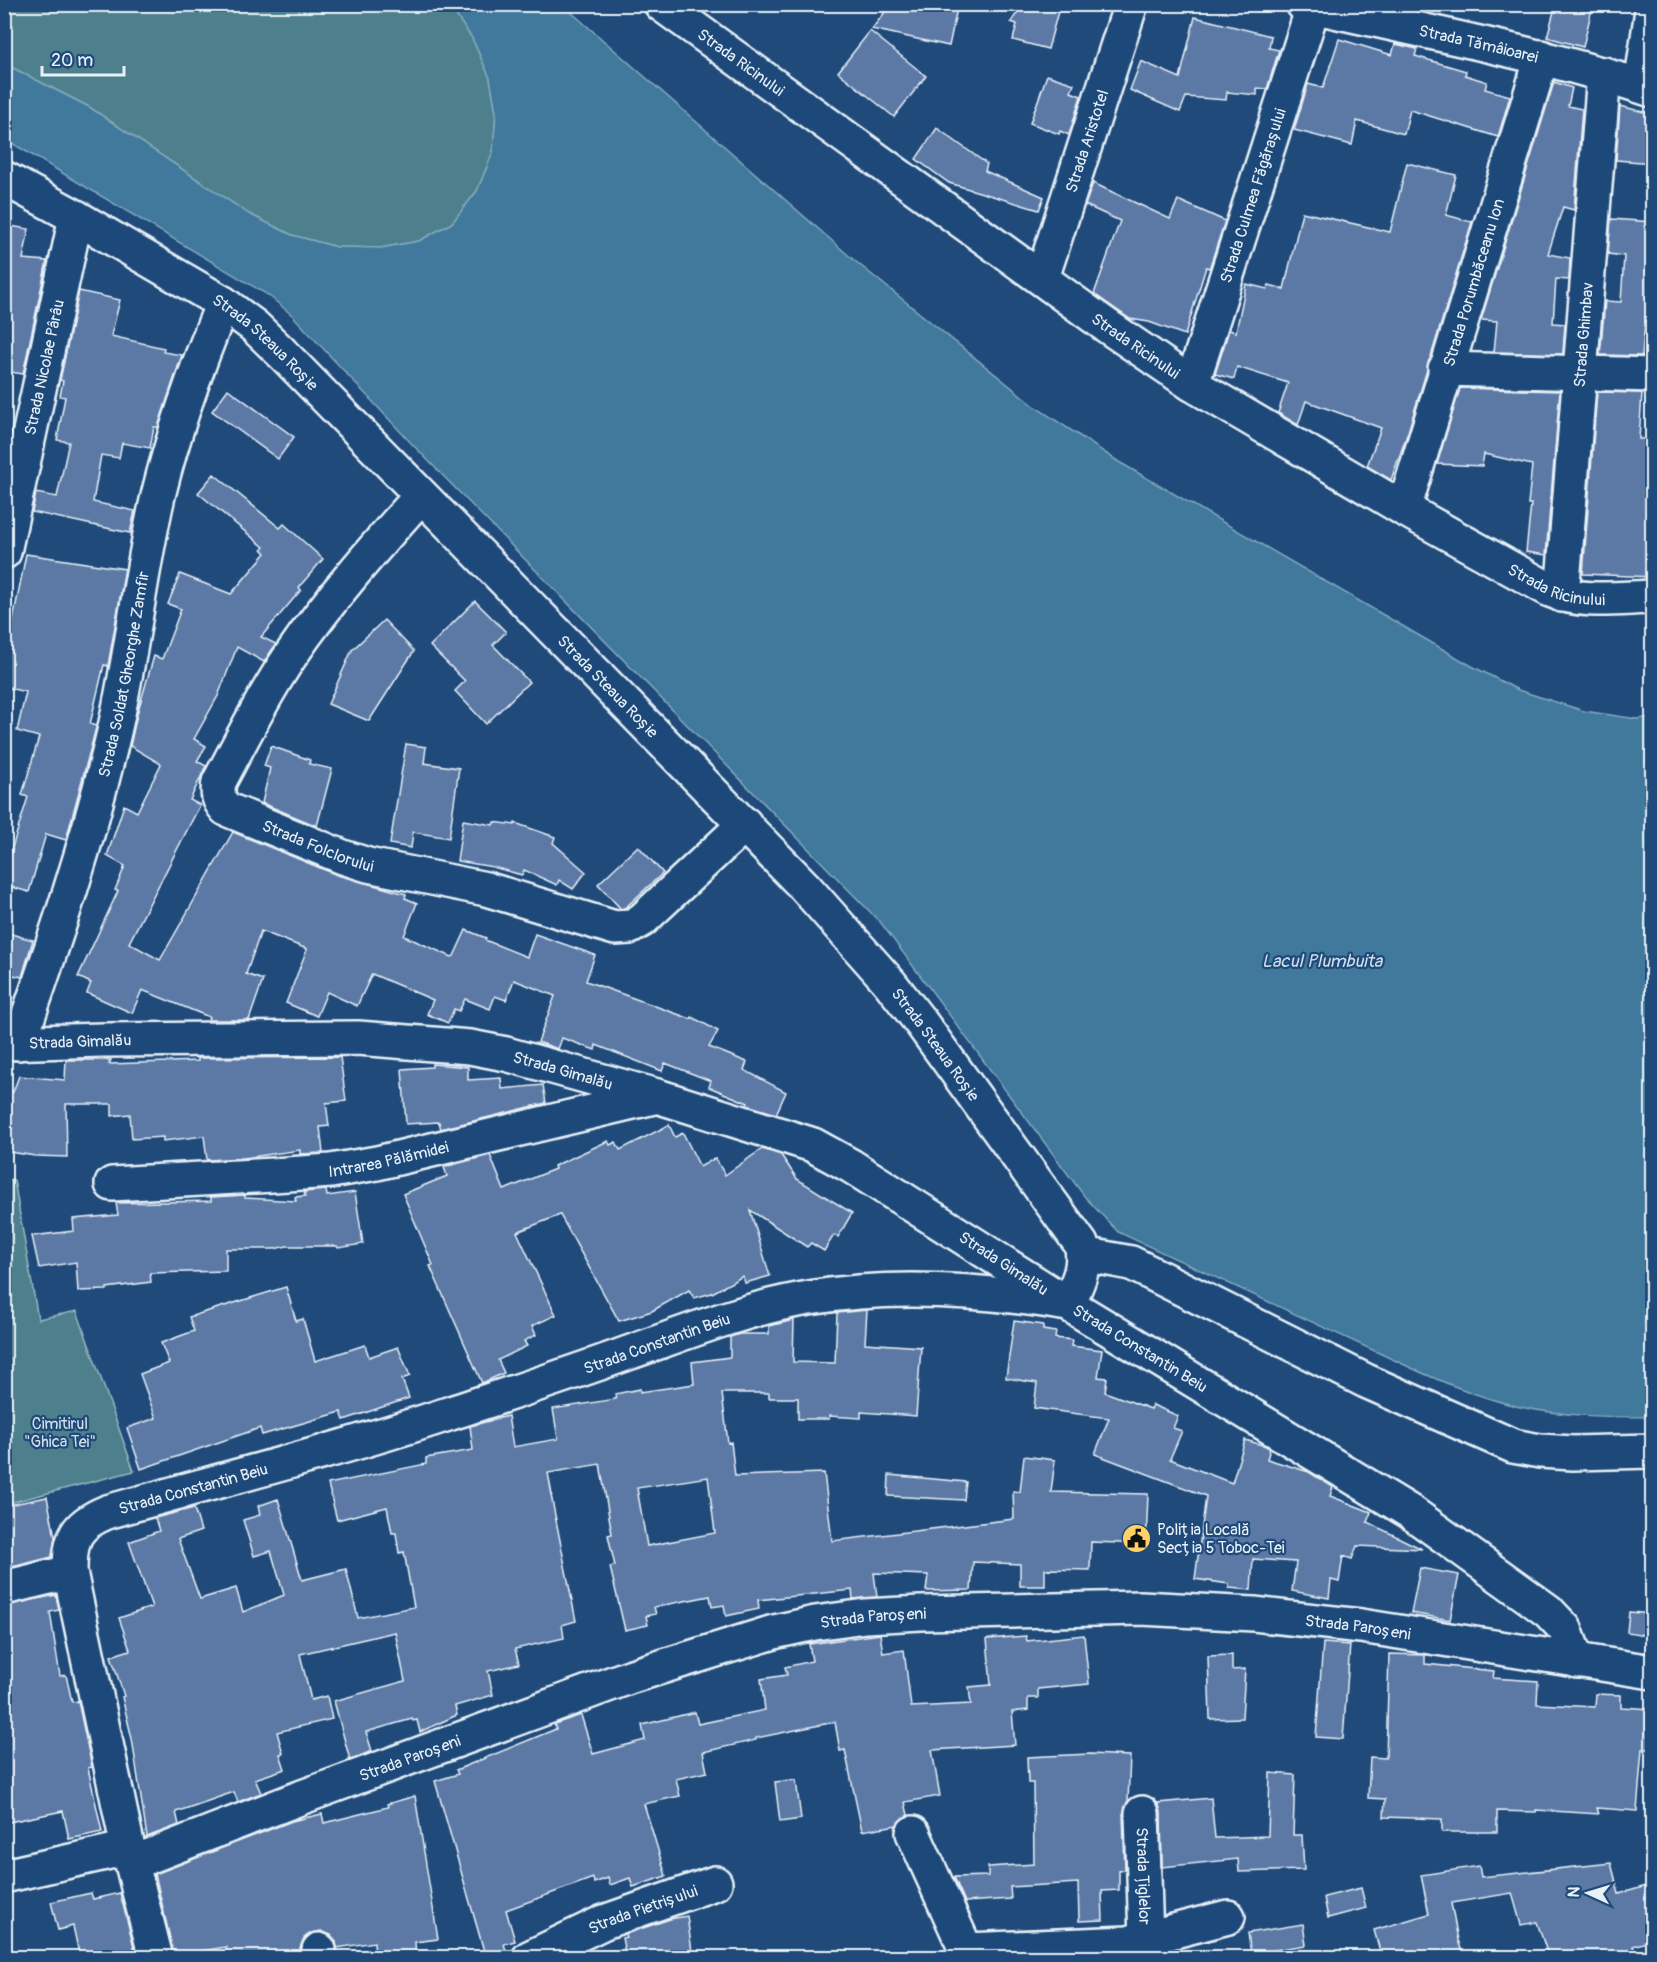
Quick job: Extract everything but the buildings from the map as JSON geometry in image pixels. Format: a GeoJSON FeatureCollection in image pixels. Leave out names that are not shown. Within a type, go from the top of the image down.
{"type":"FeatureCollection","features":[{"type":"Feature","properties":{"kind":"street","name":"Strada Ricinului"},"geometry":{"type":"LineString","coordinates":[[661,4],[1107,326],[1192,384],[1404,509],[1562,595],[1583,599],[1653,597]]}},
{"type":"Feature","properties":{"kind":"street","name":"Strada Aristotel"},"geometry":{"type":"LineString","coordinates":[[1042,278],[1131,4]]}},
{"type":"Feature","properties":{"kind":"street","name":"Strada Tămâioarei"},"geometry":{"type":"LineString","coordinates":[[1308,6],[1542,57],[1647,88]]}},
{"type":"Feature","properties":{"kind":"street","name":"Strada Culmea Făgărașului"},"geometry":{"type":"LineString","coordinates":[[1192,384],[1308,6]]}},
{"type":"Feature","properties":{"kind":"street"},"geometry":{"type":"LineString","coordinates":[[1647,88],[1653,10]]}},
{"type":"Feature","properties":{"kind":"street","name":"Strada Porumbăceanu Ion"},"geometry":{"type":"LineString","coordinates":[[1404,509],[1542,57]]}},
{"type":"Feature","properties":{"kind":"street","name":"Strada Ghimbav"},"geometry":{"type":"LineString","coordinates":[[1562,595],[1604,74]]}},
{"type":"Feature","properties":{"kind":"street","name":"Strada Steaua Roșie"},"geometry":{"type":"LineString","coordinates":[[4,178],[76,217],[223,303],[254,326],[282,352],[421,496],[746,824],[805,887],[890,983],[922,1024],[1081,1244],[1083,1254]]}},
{"type":"Feature","properties":{"kind":"street","name":"Strada Nicolae Pârâu"},"geometry":{"type":"LineString","coordinates":[[4,552],[76,217]]}},
{"type":"Feature","properties":{"kind":"street","name":"Strada Soldat Gheorghe Zamfir"},"geometry":{"type":"LineString","coordinates":[[12,1043],[54,945],[94,815],[115,728],[158,498],[176,428],[203,351],[223,303]]}},
{"type":"Feature","properties":{"kind":"street"},"geometry":{"type":"LineString","coordinates":[[1445,369],[1653,375]]}},
{"type":"Feature","properties":{"kind":"street","name":"Strada Folclorului"},"geometry":{"type":"LineString","coordinates":[[421,496],[355,570],[320,614],[291,656],[262,703],[219,782],[217,792],[219,802],[226,809],[368,865],[486,889],[615,928],[630,927],[642,920],[746,824]]}},
{"type":"Feature","properties":{"kind":"street","name":"Strada Gimalău"},"geometry":{"type":"LineString","coordinates":[[12,1043],[370,1038],[490,1050],[657,1096],[813,1145],[1068,1304]]}},
{"type":"Feature","properties":{"kind":"street","name":"Intrarea Pălămidei"},"geometry":{"type":"LineString","coordinates":[[112,1184],[332,1171],[377,1163],[657,1096]]}},
{"type":"Feature","properties":{"kind":"street"},"geometry":{"type":"LineString","coordinates":[[953,1292],[960,1274],[963,1256],[962,1236]]}},
{"type":"Feature","properties":{"kind":"street"},"geometry":{"type":"LineString","coordinates":[[1068,1304],[1080,1278],[1083,1254],[1131,1263],[1366,1381],[1513,1446],[1540,1451],[1573,1453],[1653,1451]]}},
{"type":"Feature","properties":{"kind":"street","name":"Strada Constantin Beiu"},"geometry":{"type":"LineString","coordinates":[[156,1958],[130,1855],[70,1572],[72,1546],[76,1532],[86,1522],[107,1512],[430,1420],[770,1305],[843,1293],[893,1291],[1005,1295],[1068,1304],[1412,1513],[1548,1611],[1565,1629],[1577,1661]]}},
{"type":"Feature","properties":{"kind":"street"},"geometry":{"type":"LineString","coordinates":[[4,1588],[70,1572]]}},
{"type":"Feature","properties":{"kind":"street","name":"Strada Paroșeni"},"geometry":{"type":"LineString","coordinates":[[4,1876],[130,1855],[297,1799],[632,1676],[774,1632],[855,1617],[921,1612],[1099,1608],[1195,1610],[1266,1615],[1361,1626],[1653,1672]]}},
{"type":"Feature","properties":{"kind":"street","name":"Strada Țiglelor"},"geometry":{"type":"LineString","coordinates":[[1142,1813],[1146,1940]]}},
{"type":"Feature","properties":{"kind":"street","name":"Strada Țiglelor"},"geometry":{"type":"LineString","coordinates":[[913,1833],[966,1950],[1115,1951],[1228,1917]]}},
{"type":"Feature","properties":{"kind":"street","name":"Strada Pietrișului"},"geometry":{"type":"LineString","coordinates":[[529,1958],[577,1947],[632,1911],[715,1883]]}},
{"type":"Feature","properties":{"kind":"green space"},"geometry":{"type":"Polygon","coordinates":[[[4,5],[449,5],[472,38],[490,78],[496,112],[493,152],[477,191],[452,223],[419,241],[381,248],[337,247],[292,235],[249,214],[89,107],[5,64],[4,5]]]}},
{"type":"Feature","properties":{"kind":"green space","name":"Cimitirul \"Ghica Tei\""},"geometry":{"type":"Polygon","coordinates":[[[5,1179],[14,1180],[38,1319],[77,1311],[134,1471],[5,1504],[5,1179]]]}},
{"type":"Feature","properties":{"kind":"water","name":"Lacul Plumbuita"},"geometry":{"type":"Polygon","coordinates":[[[449,5],[563,5],[855,261],[1037,408],[1119,462],[1470,665],[1518,690],[1584,711],[1637,719],[1652,717],[1652,1417],[1569,1414],[1520,1407],[1481,1396],[1420,1372],[1118,1232],[1085,1197],[881,923],[411,443],[292,315],[268,295],[5,139],[5,64],[89,107],[249,214],[292,235],[337,247],[381,248],[419,241],[452,223],[477,191],[493,152],[496,112],[490,78],[472,38],[449,5]]]}},
{"type":"Feature","properties":{"kind":"place","name":"Poliția Locală Secția 5 Toboc-Tei"},"geometry":{"type":"Point","coordinates":[1136,1538]}}]}
